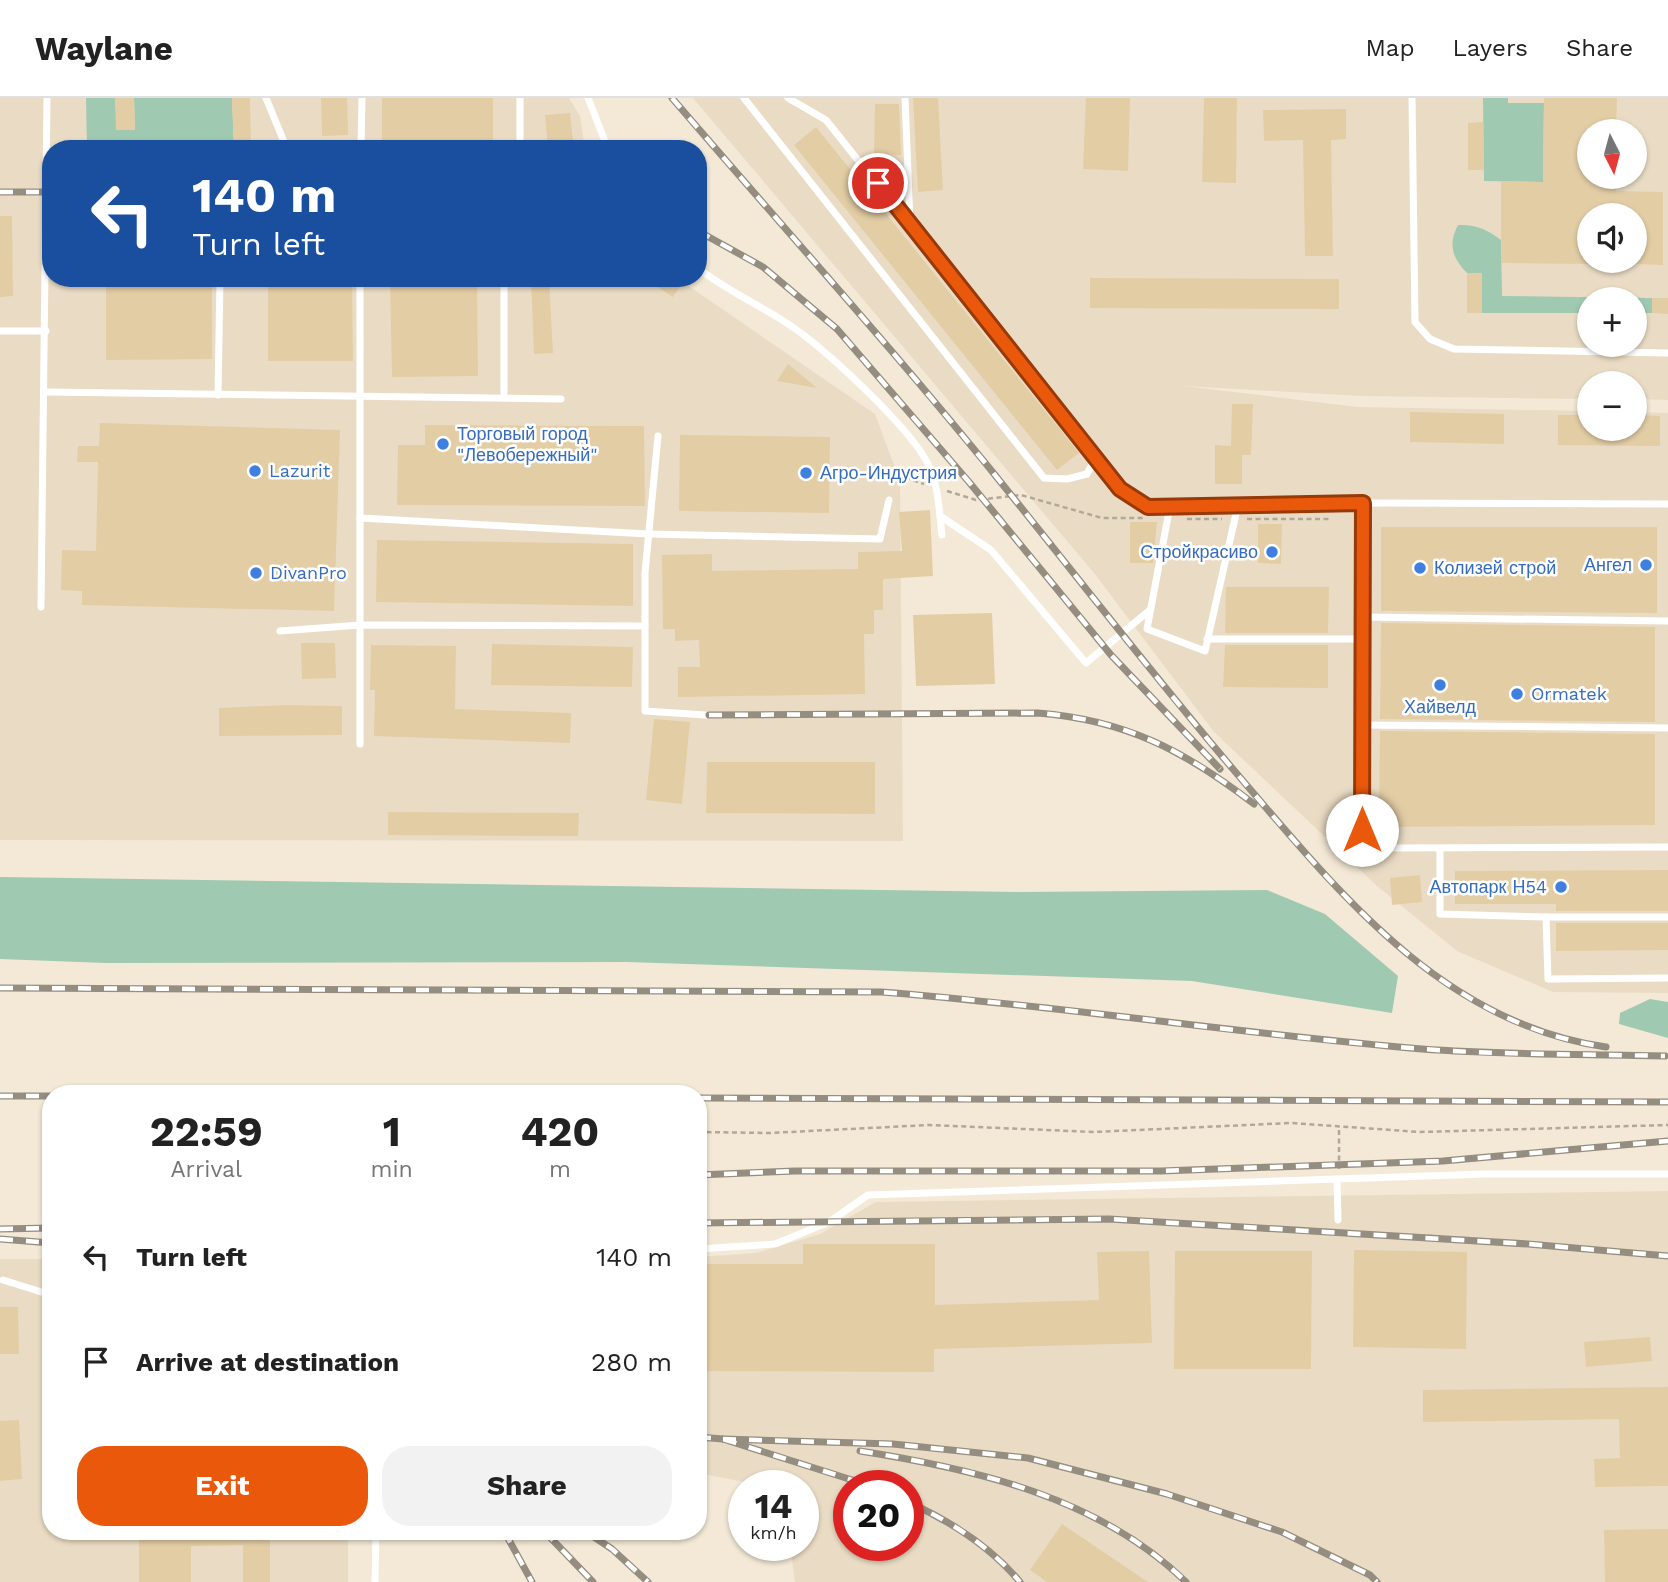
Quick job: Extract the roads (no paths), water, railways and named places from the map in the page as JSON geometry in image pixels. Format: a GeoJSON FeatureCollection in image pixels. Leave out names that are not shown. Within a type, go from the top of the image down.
{"type":"FeatureCollection","features":[{"type":"Feature","properties":{"kind":"lane"},"geometry":{"type":"LineString","coordinates":[[47,98],[48,140]]}},
{"type":"Feature","properties":{"kind":"lane"},"geometry":{"type":"LineString","coordinates":[[266,98],[283,140]]}},
{"type":"Feature","properties":{"kind":"lane"},"geometry":{"type":"LineString","coordinates":[[361,140],[362,98]]}},
{"type":"Feature","properties":{"kind":"lane"},"geometry":{"type":"LineString","coordinates":[[520,98],[520,140]]}},
{"type":"Feature","properties":{"kind":"lane"},"geometry":{"type":"LineString","coordinates":[[588,98],[604,140]]}},
{"type":"Feature","properties":{"kind":"lane"},"geometry":{"type":"LineString","coordinates":[[744,98],[1044,478],[1067,479],[1087,474],[1096,457]]}},
{"type":"Feature","properties":{"kind":"lane"},"geometry":{"type":"LineString","coordinates":[[789,98],[826,120],[1120,489],[1148,507],[1363,503],[1668,504]]}},
{"type":"Feature","properties":{"kind":"lane"},"geometry":{"type":"LineString","coordinates":[[905,98],[910,223]]}},
{"type":"Feature","properties":{"kind":"lane"},"geometry":{"type":"LineString","coordinates":[[1412,98],[1415,322],[1430,339],[1454,349],[1668,353]]}},
{"type":"Feature","properties":{"kind":"lane"},"geometry":{"type":"LineString","coordinates":[[707,275],[794,328],[868,392],[922,452],[936,488],[942,535]]}},
{"type":"Feature","properties":{"kind":"lane"},"geometry":{"type":"LineString","coordinates":[[41,607],[47,287]]}},
{"type":"Feature","properties":{"kind":"lane"},"geometry":{"type":"LineString","coordinates":[[218,395],[220,287]]}},
{"type":"Feature","properties":{"kind":"lane"},"geometry":{"type":"LineString","coordinates":[[360,287],[360,744]]}},
{"type":"Feature","properties":{"kind":"lane"},"geometry":{"type":"LineString","coordinates":[[504,287],[504,398]]}},
{"type":"Feature","properties":{"kind":"lane"},"geometry":{"type":"LineString","coordinates":[[0,331],[46,331]]}},
{"type":"Feature","properties":{"kind":"lane"},"geometry":{"type":"LineString","coordinates":[[46,392],[561,399]]}},
{"type":"Feature","properties":{"kind":"lane"},"geometry":{"type":"LineString","coordinates":[[658,436],[648,534],[645,711],[705,715]]}},
{"type":"Feature","properties":{"kind":"lane"},"geometry":{"type":"LineString","coordinates":[[360,518],[648,534],[880,538],[889,500]]}},
{"type":"Feature","properties":{"kind":"lane"},"geometry":{"type":"LineString","coordinates":[[1363,503],[1362,830],[1390,848],[1668,847]]}},
{"type":"Feature","properties":{"kind":"lane"},"geometry":{"type":"LineString","coordinates":[[1170,506],[1147,629],[1205,651],[1238,505]]}},
{"type":"Feature","properties":{"kind":"lane"},"geometry":{"type":"LineString","coordinates":[[940,516],[991,550],[1086,663],[1150,610]]}},
{"type":"Feature","properties":{"kind":"lane"},"geometry":{"type":"LineString","coordinates":[[1363,617],[1668,621]]}},
{"type":"Feature","properties":{"kind":"lane"},"geometry":{"type":"LineString","coordinates":[[280,631],[360,625],[645,626]]}},
{"type":"Feature","properties":{"kind":"lane"},"geometry":{"type":"LineString","coordinates":[[1208,639],[1363,639]]}},
{"type":"Feature","properties":{"kind":"lane"},"geometry":{"type":"LineString","coordinates":[[1362,725],[1668,728]]}},
{"type":"Feature","properties":{"kind":"lane"},"geometry":{"type":"LineString","coordinates":[[1440,848],[1440,914],[1668,917]]}},
{"type":"Feature","properties":{"kind":"lane"},"geometry":{"type":"LineString","coordinates":[[1546,917],[1548,979],[1668,978]]}},
{"type":"Feature","properties":{"kind":"lane"},"geometry":{"type":"LineString","coordinates":[[707,1248],[775,1244],[829,1222],[868,1195],[1485,1174],[1668,1174]]}},
{"type":"Feature","properties":{"kind":"lane"},"geometry":{"type":"LineString","coordinates":[[1337,1179],[1338,1220]]}},
{"type":"Feature","properties":{"kind":"lane"},"geometry":{"type":"LineString","coordinates":[[3,1280],[42,1292]]}},
{"type":"Feature","properties":{"kind":"lane"},"geometry":{"type":"LineString","coordinates":[[375,1582],[376,1540]]}},
{"type":"Feature","properties":{"kind":"railway"},"geometry":{"type":"LineString","coordinates":[[672,98],[959,431],[1238,775],[1355,906],[1398,946],[1444,982],[1494,1011],[1547,1034],[1606,1047]]}},
{"type":"Feature","properties":{"kind":"railway"},"geometry":{"type":"LineString","coordinates":[[0,192],[42,192]]}},
{"type":"Feature","properties":{"kind":"railway"},"geometry":{"type":"LineString","coordinates":[[707,236],[763,267],[837,329],[969,482],[1111,655],[1220,769]]}},
{"type":"Feature","properties":{"kind":"railway"},"geometry":{"type":"LineString","coordinates":[[709,715],[1038,713],[1070,717],[1127,731],[1153,741],[1204,768],[1254,804]]}},
{"type":"Feature","properties":{"kind":"railway"},"geometry":{"type":"LineString","coordinates":[[0,988],[881,992],[1422,1049],[1665,1056]]}},
{"type":"Feature","properties":{"kind":"railway"},"geometry":{"type":"LineString","coordinates":[[0,1096],[42,1096]]}},
{"type":"Feature","properties":{"kind":"railway"},"geometry":{"type":"LineString","coordinates":[[707,1098],[1668,1102]]}},
{"type":"Feature","properties":{"kind":"railway"},"geometry":{"type":"LineString","coordinates":[[707,1175],[795,1171],[1161,1171],[1443,1161],[1668,1141]]}},
{"type":"Feature","properties":{"kind":"railway"},"geometry":{"type":"LineString","coordinates":[[707,1223],[1109,1219],[1528,1244],[1668,1256]]}},
{"type":"Feature","properties":{"kind":"railway"},"geometry":{"type":"LineString","coordinates":[[0,1229],[42,1228]]}},
{"type":"Feature","properties":{"kind":"railway"},"geometry":{"type":"LineString","coordinates":[[0,1239],[42,1242]]}},
{"type":"Feature","properties":{"kind":"railway"},"geometry":{"type":"LineString","coordinates":[[707,1438],[723,1439],[833,1474]]}},
{"type":"Feature","properties":{"kind":"railway"},"geometry":{"type":"LineString","coordinates":[[723,1439],[893,1444],[1028,1458],[1167,1494],[1282,1532],[1370,1575],[1377,1582]]}},
{"type":"Feature","properties":{"kind":"railway"},"geometry":{"type":"LineString","coordinates":[[860,1451],[991,1478],[1076,1508],[1152,1553],[1186,1582]]}},
{"type":"Feature","properties":{"kind":"railway"},"geometry":{"type":"LineString","coordinates":[[924,1510],[983,1546],[1020,1582]]}},
{"type":"Feature","properties":{"kind":"railway"},"geometry":{"type":"LineString","coordinates":[[509,1540],[532,1582]]}},
{"type":"Feature","properties":{"kind":"railway"},"geometry":{"type":"LineString","coordinates":[[553,1540],[593,1582]]}},
{"type":"Feature","properties":{"kind":"railway"},"geometry":{"type":"LineString","coordinates":[[598,1540],[648,1582]]}},
{"type":"Feature","properties":{"kind":"place","name":"Торговый город \"Левобережный\""},"geometry":{"type":"Point","coordinates":[443,444]}},
{"type":"Feature","properties":{"kind":"place","name":"Lazurit"},"geometry":{"type":"Point","coordinates":[255,471]}},
{"type":"Feature","properties":{"kind":"place","name":"Агро-Индустрия"},"geometry":{"type":"Point","coordinates":[806,473]}},
{"type":"Feature","properties":{"kind":"place","name":"Стройкрасиво"},"geometry":{"type":"Point","coordinates":[1272,552]}},
{"type":"Feature","properties":{"kind":"place","name":"Ангел"},"geometry":{"type":"Point","coordinates":[1646,565]}},
{"type":"Feature","properties":{"kind":"place","name":"Колизей строй"},"geometry":{"type":"Point","coordinates":[1420,568]}},
{"type":"Feature","properties":{"kind":"place","name":"DivanPro"},"geometry":{"type":"Point","coordinates":[256,573]}},
{"type":"Feature","properties":{"kind":"place","name":"Хайвелд"},"geometry":{"type":"Point","coordinates":[1440,685]}},
{"type":"Feature","properties":{"kind":"place","name":"Ormatek"},"geometry":{"type":"Point","coordinates":[1517,694]}},
{"type":"Feature","properties":{"kind":"place","name":"Автопарк Н54"},"geometry":{"type":"Point","coordinates":[1561,887]}}]}
